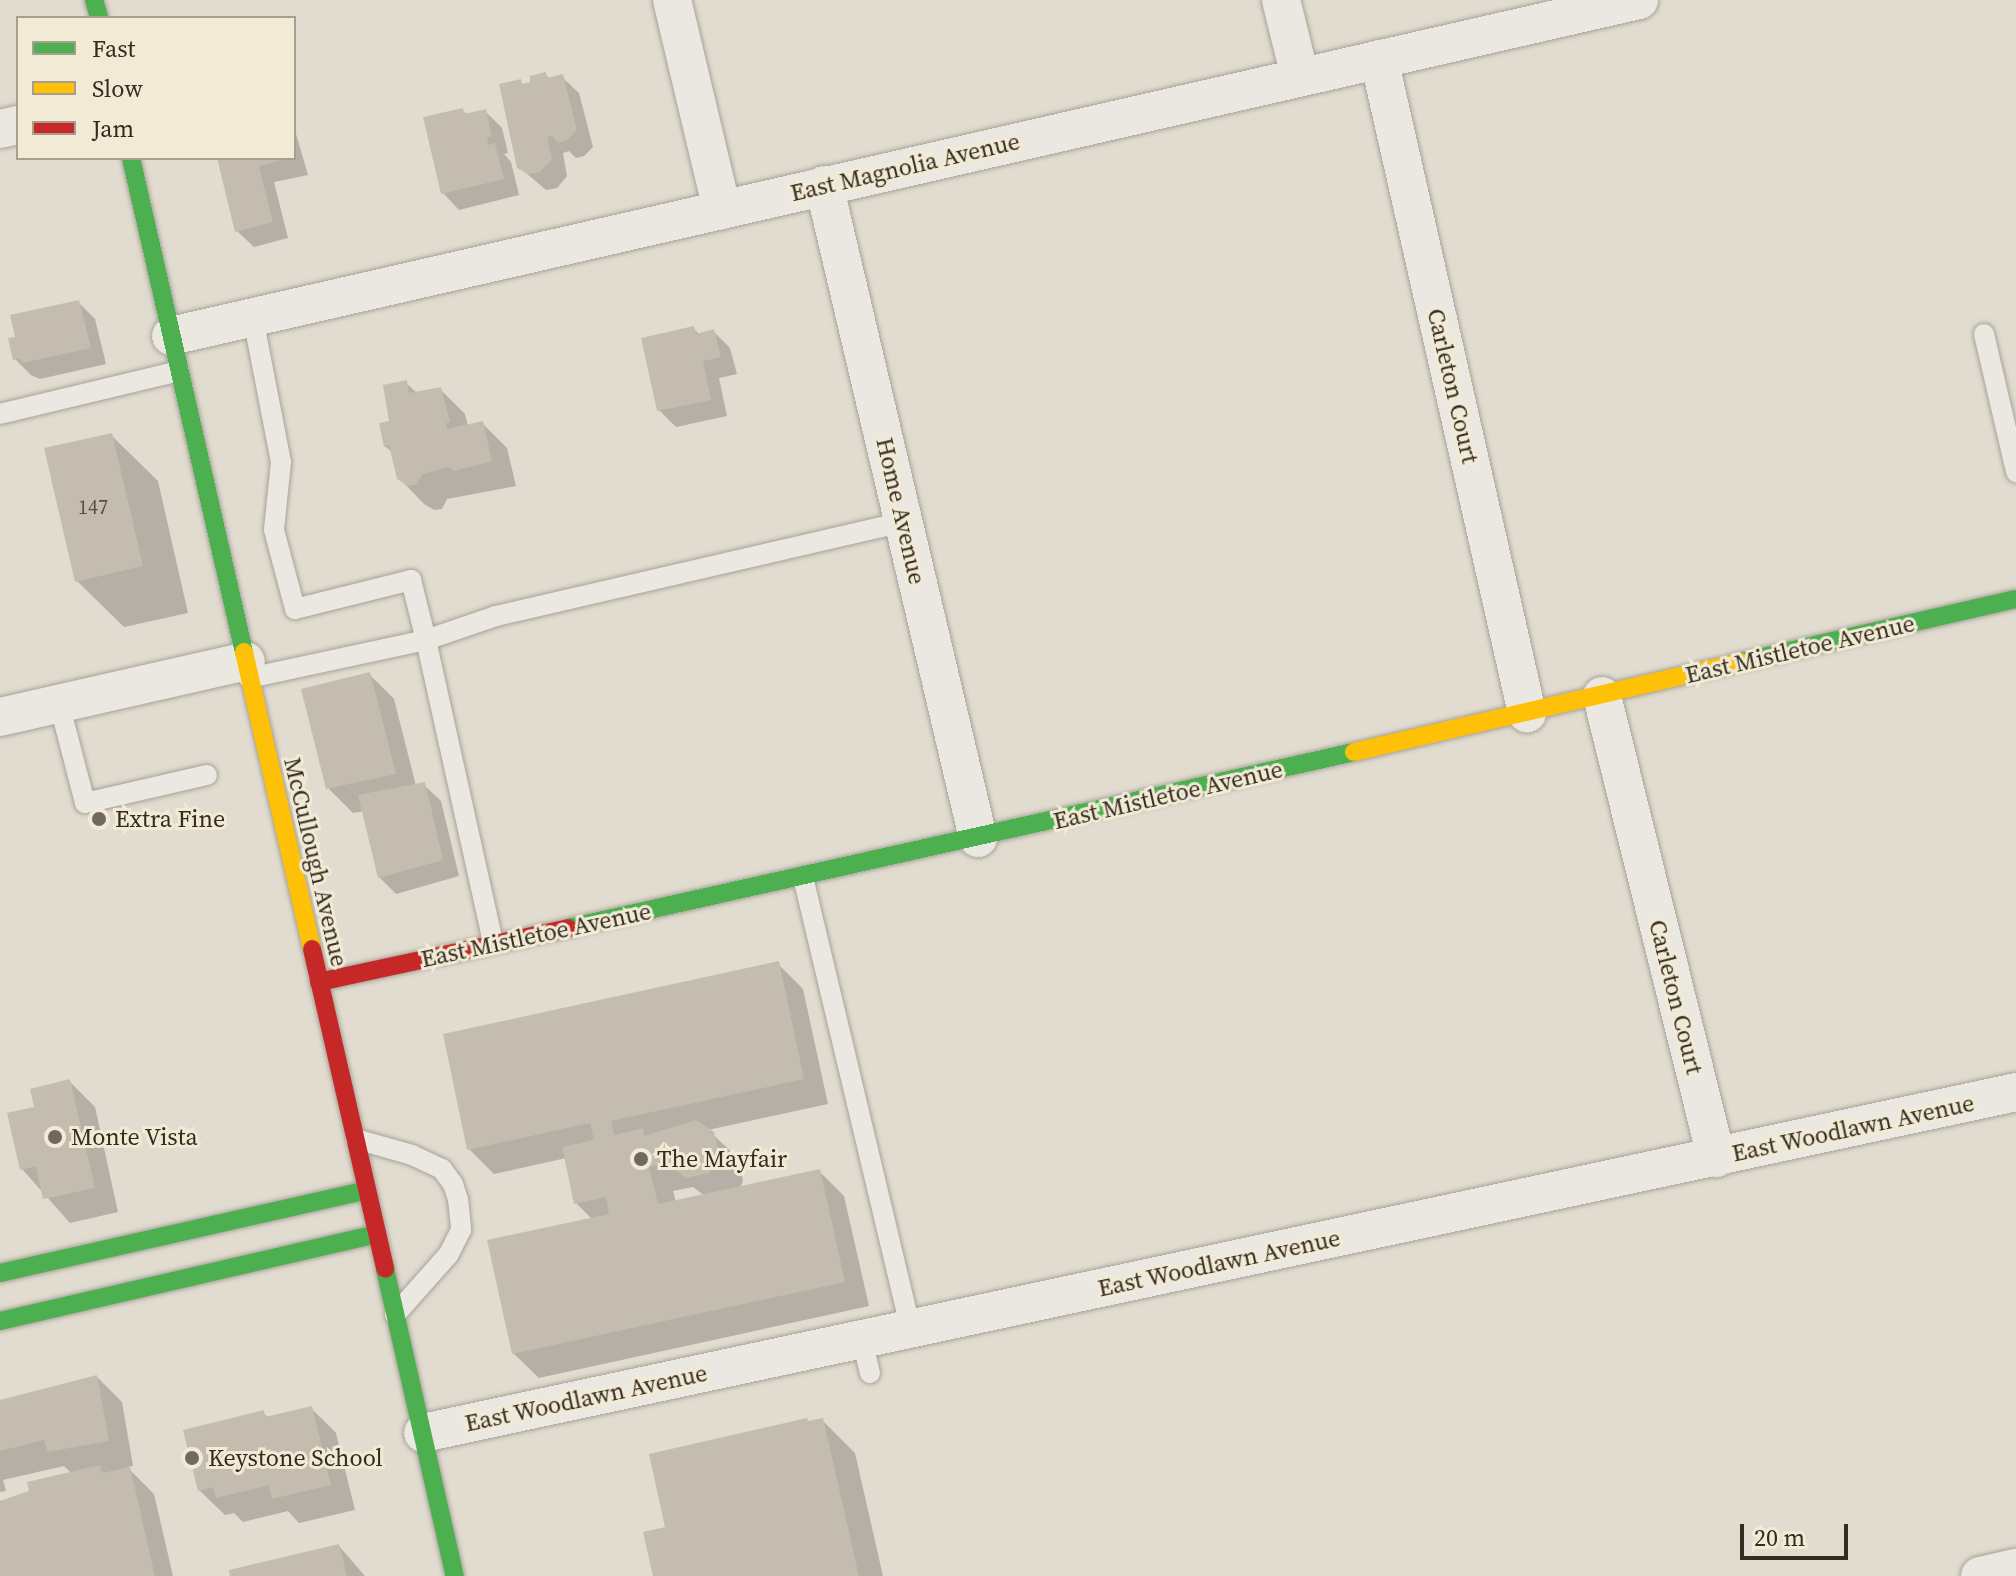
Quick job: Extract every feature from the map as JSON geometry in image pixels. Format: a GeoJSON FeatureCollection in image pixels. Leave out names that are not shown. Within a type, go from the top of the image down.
{"type":"FeatureCollection","features":[{"type":"Feature","properties":{"kind":"street"},"geometry":{"type":"LineString","coordinates":[[672,0],[722,210]]}},
{"type":"Feature","properties":{"kind":"street"},"geometry":{"type":"LineString","coordinates":[[1281,0],[1300,77]]}},
{"type":"Feature","properties":{"kind":"street","name":"East Magnolia Avenue"},"geometry":{"type":"LineString","coordinates":[[175,353],[253,318],[1639,0]]}},
{"type":"Feature","properties":{"kind":"street","name":"Carleton Court"},"geometry":{"type":"LineString","coordinates":[[1379,59],[1527,713]]}},
{"type":"Feature","properties":{"kind":"street","name":"McCullough Avenue"},"geometry":{"type":"LineString","coordinates":[[131,160],[455,1576]]}},
{"type":"Feature","properties":{"kind":"street","name":"Home Avenue"},"geometry":{"type":"LineString","coordinates":[[824,185],[978,838]]}},
{"type":"Feature","properties":{"kind":"street","name":"East Mistletoe Avenue"},"geometry":{"type":"LineString","coordinates":[[319,982],[978,838],[2016,599]]}},
{"type":"Feature","properties":{"kind":"street"},"geometry":{"type":"LineString","coordinates":[[0,717],[59,703],[248,669]]}},
{"type":"Feature","properties":{"kind":"street","name":"Carleton Court"},"geometry":{"type":"LineString","coordinates":[[1602,696],[1716,1158]]}},
{"type":"Feature","properties":{"kind":"street","name":"East Woodlawn Avenue"},"geometry":{"type":"LineString","coordinates":[[423,1433],[866,1356],[911,1329],[2016,1092]]}},
{"type":"Feature","properties":{"kind":"street"},"geometry":{"type":"LineString","coordinates":[[0,1273],[367,1190]]}},
{"type":"Feature","properties":{"kind":"street"},"geometry":{"type":"LineString","coordinates":[[0,1321],[377,1234]]}},
{"type":"Feature","properties":{"kind":"street"},"geometry":{"type":"LineString","coordinates":[[1980,1576],[2016,1568]]}},
{"type":"Feature","properties":{"kind":"lane"},"geometry":{"type":"LineString","coordinates":[[253,318],[281,462],[274,530],[295,609],[411,580],[493,943]]}},
{"type":"Feature","properties":{"kind":"lane"},"geometry":{"type":"LineString","coordinates":[[1984,334],[2016,472]]}},
{"type":"Feature","properties":{"kind":"lane"},"geometry":{"type":"LineString","coordinates":[[0,414],[175,353]]}},
{"type":"Feature","properties":{"kind":"lane"},"geometry":{"type":"LineString","coordinates":[[248,669],[426,640],[496,616],[904,522]]}},
{"type":"Feature","properties":{"kind":"lane"},"geometry":{"type":"LineString","coordinates":[[59,703],[85,803],[207,775]]}},
{"type":"Feature","properties":{"kind":"lane"},"geometry":{"type":"LineString","coordinates":[[803,877],[911,1329]]}},
{"type":"Feature","properties":{"kind":"lane"},"geometry":{"type":"LineString","coordinates":[[356,1139],[412,1155],[442,1169],[453,1184],[458,1199],[461,1230],[448,1255],[395,1315]]}},
{"type":"Feature","properties":{"kind":"building"},"geometry":{"type":"Polygon","coordinates":[[[546,72],[547,78],[563,74],[577,130],[568,140],[558,143],[552,136],[547,137],[552,159],[540,172],[528,174],[517,168],[499,84],[521,79],[522,84],[530,82],[530,76],[546,72]]]}},
{"type":"Feature","properties":{"kind":"building"},"geometry":{"type":"Polygon","coordinates":[[[463,108],[464,114],[486,109],[492,136],[487,138],[488,145],[495,143],[504,179],[441,194],[423,117],[463,108]]]}},
{"type":"Feature","properties":{"kind":"building"},"geometry":{"type":"Polygon","coordinates":[[[217,160],[282,160],[259,166],[273,222],[235,232],[217,160]]]}},
{"type":"Feature","properties":{"kind":"building"},"geometry":{"type":"Polygon","coordinates":[[[79,300],[91,348],[22,363],[20,358],[13,360],[8,338],[15,337],[10,315],[79,300]]]}},
{"type":"Feature","properties":{"kind":"building"},"geometry":{"type":"Polygon","coordinates":[[[694,326],[696,334],[714,329],[721,357],[703,361],[711,400],[657,411],[641,338],[694,326]]]}},
{"type":"Feature","properties":{"kind":"building"},"geometry":{"type":"Polygon","coordinates":[[[407,380],[409,393],[441,387],[450,422],[446,423],[447,429],[483,421],[492,461],[454,471],[449,467],[422,474],[417,484],[408,486],[397,479],[389,445],[384,447],[379,423],[389,421],[383,385],[407,380]]]}},
{"type":"Feature","properties":{"kind":"building"},"geometry":{"type":"Polygon","coordinates":[[[112,433],[143,566],[75,582],[44,448],[112,433]]]}},
{"type":"Feature","properties":{"kind":"building"},"geometry":{"type":"Polygon","coordinates":[[[370,672],[396,774],[326,789],[301,689],[370,672]]]}},
{"type":"Feature","properties":{"kind":"building"},"geometry":{"type":"Polygon","coordinates":[[[425,782],[443,860],[378,878],[358,795],[425,782]]]}},
{"type":"Feature","properties":{"kind":"building","name":"The Mayfair"},"geometry":{"type":"Polygon","coordinates":[[[779,961],[804,1079],[611,1121],[614,1135],[643,1128],[644,1136],[696,1120],[714,1132],[719,1155],[709,1173],[686,1178],[667,1163],[649,1167],[658,1204],[820,1169],[845,1282],[512,1354],[487,1240],[609,1214],[606,1197],[574,1204],[562,1147],[594,1140],[590,1123],[467,1150],[443,1034],[779,961]]]}},
{"type":"Feature","properties":{"kind":"building"},"geometry":{"type":"Polygon","coordinates":[[[70,1079],[95,1188],[43,1199],[36,1166],[20,1170],[7,1113],[34,1107],[30,1089],[70,1079]]]}},
{"type":"Feature","properties":{"kind":"building"},"geometry":{"type":"Polygon","coordinates":[[[97,1375],[109,1441],[47,1452],[44,1440],[0,1451],[0,1400],[97,1375]]]}},
{"type":"Feature","properties":{"kind":"building"},"geometry":{"type":"Polygon","coordinates":[[[312,1406],[331,1485],[272,1499],[269,1485],[216,1498],[213,1487],[198,1491],[183,1430],[264,1410],[265,1417],[312,1406]]]}},
{"type":"Feature","properties":{"kind":"building"},"geometry":{"type":"Polygon","coordinates":[[[807,1418],[808,1421],[823,1418],[859,1576],[653,1576],[643,1532],[665,1527],[649,1454],[807,1418]]]}},
{"type":"Feature","properties":{"kind":"building"},"geometry":{"type":"Polygon","coordinates":[[[100,1465],[102,1473],[130,1467],[155,1576],[0,1576],[0,1501],[29,1491],[27,1482],[100,1465]]]}},
{"type":"Feature","properties":{"kind":"building"},"geometry":{"type":"Polygon","coordinates":[[[339,1544],[347,1576],[230,1576],[229,1570],[339,1544]]]}},
{"type":"Feature","properties":{"kind":"traffic: fast"},"geometry":{"type":"LineString","coordinates":[[94,0],[98,16]]}},
{"type":"Feature","properties":{"kind":"traffic: fast"},"geometry":{"type":"LineString","coordinates":[[131,160],[244,652]]}},
{"type":"Feature","properties":{"kind":"traffic: fast"},"geometry":{"type":"LineString","coordinates":[[1741,662],[2016,599]]}},
{"type":"Feature","properties":{"kind":"traffic: fast"},"geometry":{"type":"LineString","coordinates":[[568,928],[1354,752]]}},
{"type":"Feature","properties":{"kind":"traffic: fast"},"geometry":{"type":"LineString","coordinates":[[0,1273],[367,1190]]}},
{"type":"Feature","properties":{"kind":"traffic: fast"},"geometry":{"type":"LineString","coordinates":[[0,1321],[377,1234]]}},
{"type":"Feature","properties":{"kind":"traffic: fast"},"geometry":{"type":"LineString","coordinates":[[385,1269],[455,1576]]}},
{"type":"Feature","properties":{"kind":"traffic: slow"},"geometry":{"type":"LineString","coordinates":[[244,652],[312,949]]}},
{"type":"Feature","properties":{"kind":"traffic: slow"},"geometry":{"type":"LineString","coordinates":[[1354,752],[1741,662]]}},
{"type":"Feature","properties":{"kind":"traffic: jam"},"geometry":{"type":"LineString","coordinates":[[319,982],[568,928]]}},
{"type":"Feature","properties":{"kind":"traffic: jam"},"geometry":{"type":"LineString","coordinates":[[312,949],[385,1269]]}},
{"type":"Feature","properties":{"kind":"place","name":"Extra Fine"},"geometry":{"type":"Point","coordinates":[99,819]}},
{"type":"Feature","properties":{"kind":"place","name":"Monte Vista"},"geometry":{"type":"Point","coordinates":[55,1137]}},
{"type":"Feature","properties":{"kind":"place","name":"The Mayfair"},"geometry":{"type":"Point","coordinates":[641,1159]}},
{"type":"Feature","properties":{"kind":"place","name":"Keystone School"},"geometry":{"type":"Point","coordinates":[192,1458]}}]}
